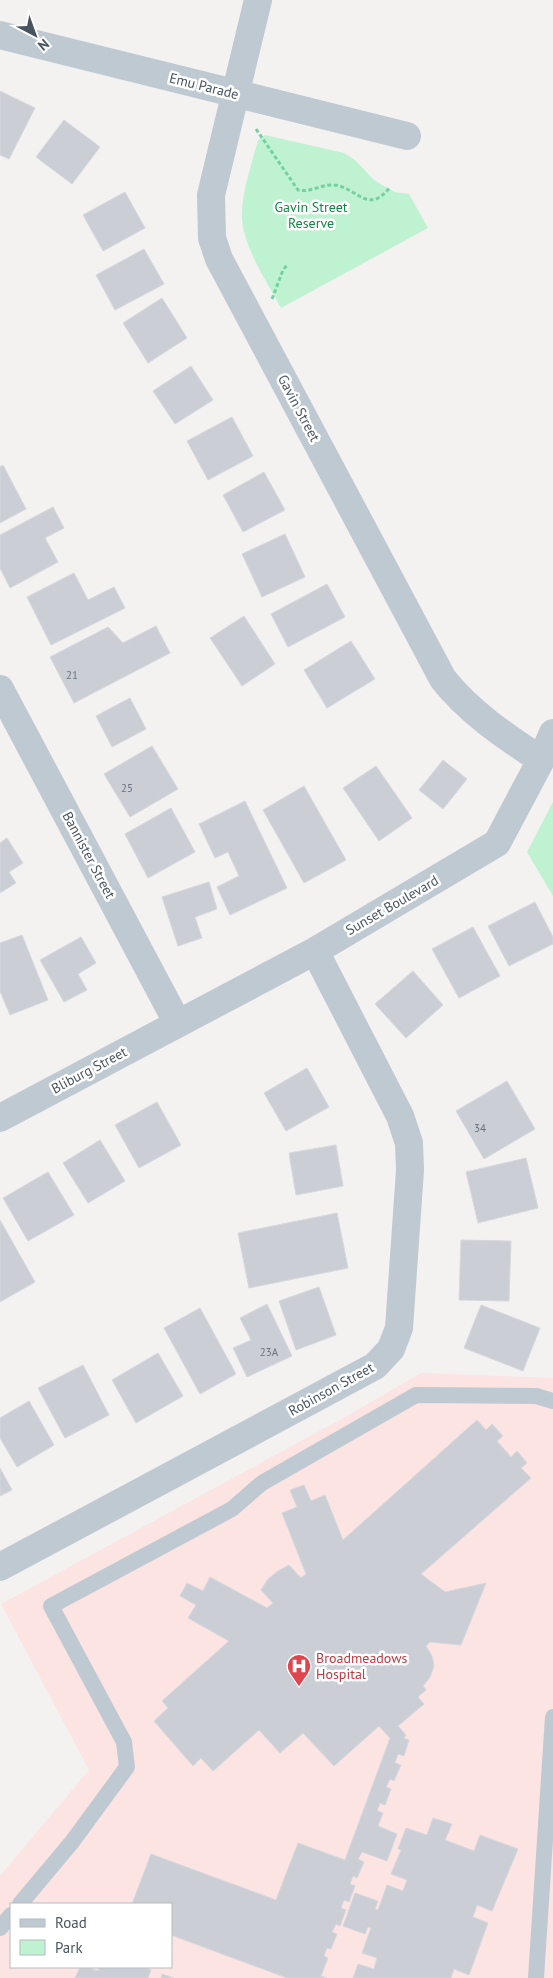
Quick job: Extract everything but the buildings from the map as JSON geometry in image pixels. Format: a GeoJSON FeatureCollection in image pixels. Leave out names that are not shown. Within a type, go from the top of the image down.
{"type":"FeatureCollection","features":[{"type":"Feature","properties":{"kind":"street","name":"Gavin Street"},"geometry":{"type":"LineString","coordinates":[[258,0],[211,195],[212,238],[219,259],[443,679],[461,700],[500,734],[541,760]]}},
{"type":"Feature","properties":{"kind":"street","name":"Emu Parade"},"geometry":{"type":"LineString","coordinates":[[0,35],[408,136]]}},
{"type":"Feature","properties":{"kind":"street","name":"Bannister Street"},"geometry":{"type":"LineString","coordinates":[[0,689],[177,1022]]}},
{"type":"Feature","properties":{"kind":"street","name":"Sunset Boulevard"},"geometry":{"type":"LineString","coordinates":[[177,1022],[314,951],[497,843],[541,760],[553,733]]}},
{"type":"Feature","properties":{"kind":"street","name":"Robinson Street"},"geometry":{"type":"LineString","coordinates":[[0,1567],[375,1366],[391,1349],[399,1328],[410,1170],[409,1143],[400,1116],[314,951]]}},
{"type":"Feature","properties":{"kind":"street","name":"Bliburg Street"},"geometry":{"type":"LineString","coordinates":[[0,1118],[177,1022]]}},
{"type":"Feature","properties":{"kind":"lane"},"geometry":{"type":"LineString","coordinates":[[21,1903],[72,1842],[127,1767],[124,1742],[51,1606],[232,1509],[262,1483],[416,1395],[536,1396],[553,1401]]}},
{"type":"Feature","properties":{"kind":"lane"},"geometry":{"type":"LineString","coordinates":[[536,1978],[553,1717]]}},
{"type":"Feature","properties":{"kind":"lane"},"geometry":{"type":"LineString","coordinates":[[0,1928],[10,1916]]}},
{"type":"Feature","properties":{"kind":"path"},"geometry":{"type":"LineString","coordinates":[[256,129],[298,190],[304,191],[337,185],[362,198],[372,200],[390,187]]}},
{"type":"Feature","properties":{"kind":"path"},"geometry":{"type":"LineString","coordinates":[[272,300],[283,270],[288,264]]}},
{"type":"Feature","properties":{"kind":"shaded area","name":"Broadmeadows Hospital"},"geometry":{"type":"Polygon","coordinates":[[[421,1373],[553,1378],[553,1978],[0,1978],[0,1876],[89,1770],[1,1604],[347,1416],[421,1373]]]}},
{"type":"Feature","properties":{"kind":"green space","name":"Gavin Street Reserve"},"geometry":{"type":"Polygon","coordinates":[[[265,135],[344,153],[355,160],[373,179],[382,185],[395,192],[409,194],[428,228],[281,308],[255,262],[245,236],[243,224],[242,212],[248,176],[258,140],[265,135]]]}},
{"type":"Feature","properties":{"kind":"green space"},"geometry":{"type":"Polygon","coordinates":[[[553,802],[553,896],[527,852],[553,802]]]}},
{"type":"Feature","properties":{"kind":"place","name":"Broadmeadows Hospital"},"geometry":{"type":"Point","coordinates":[299,1687]}}]}
